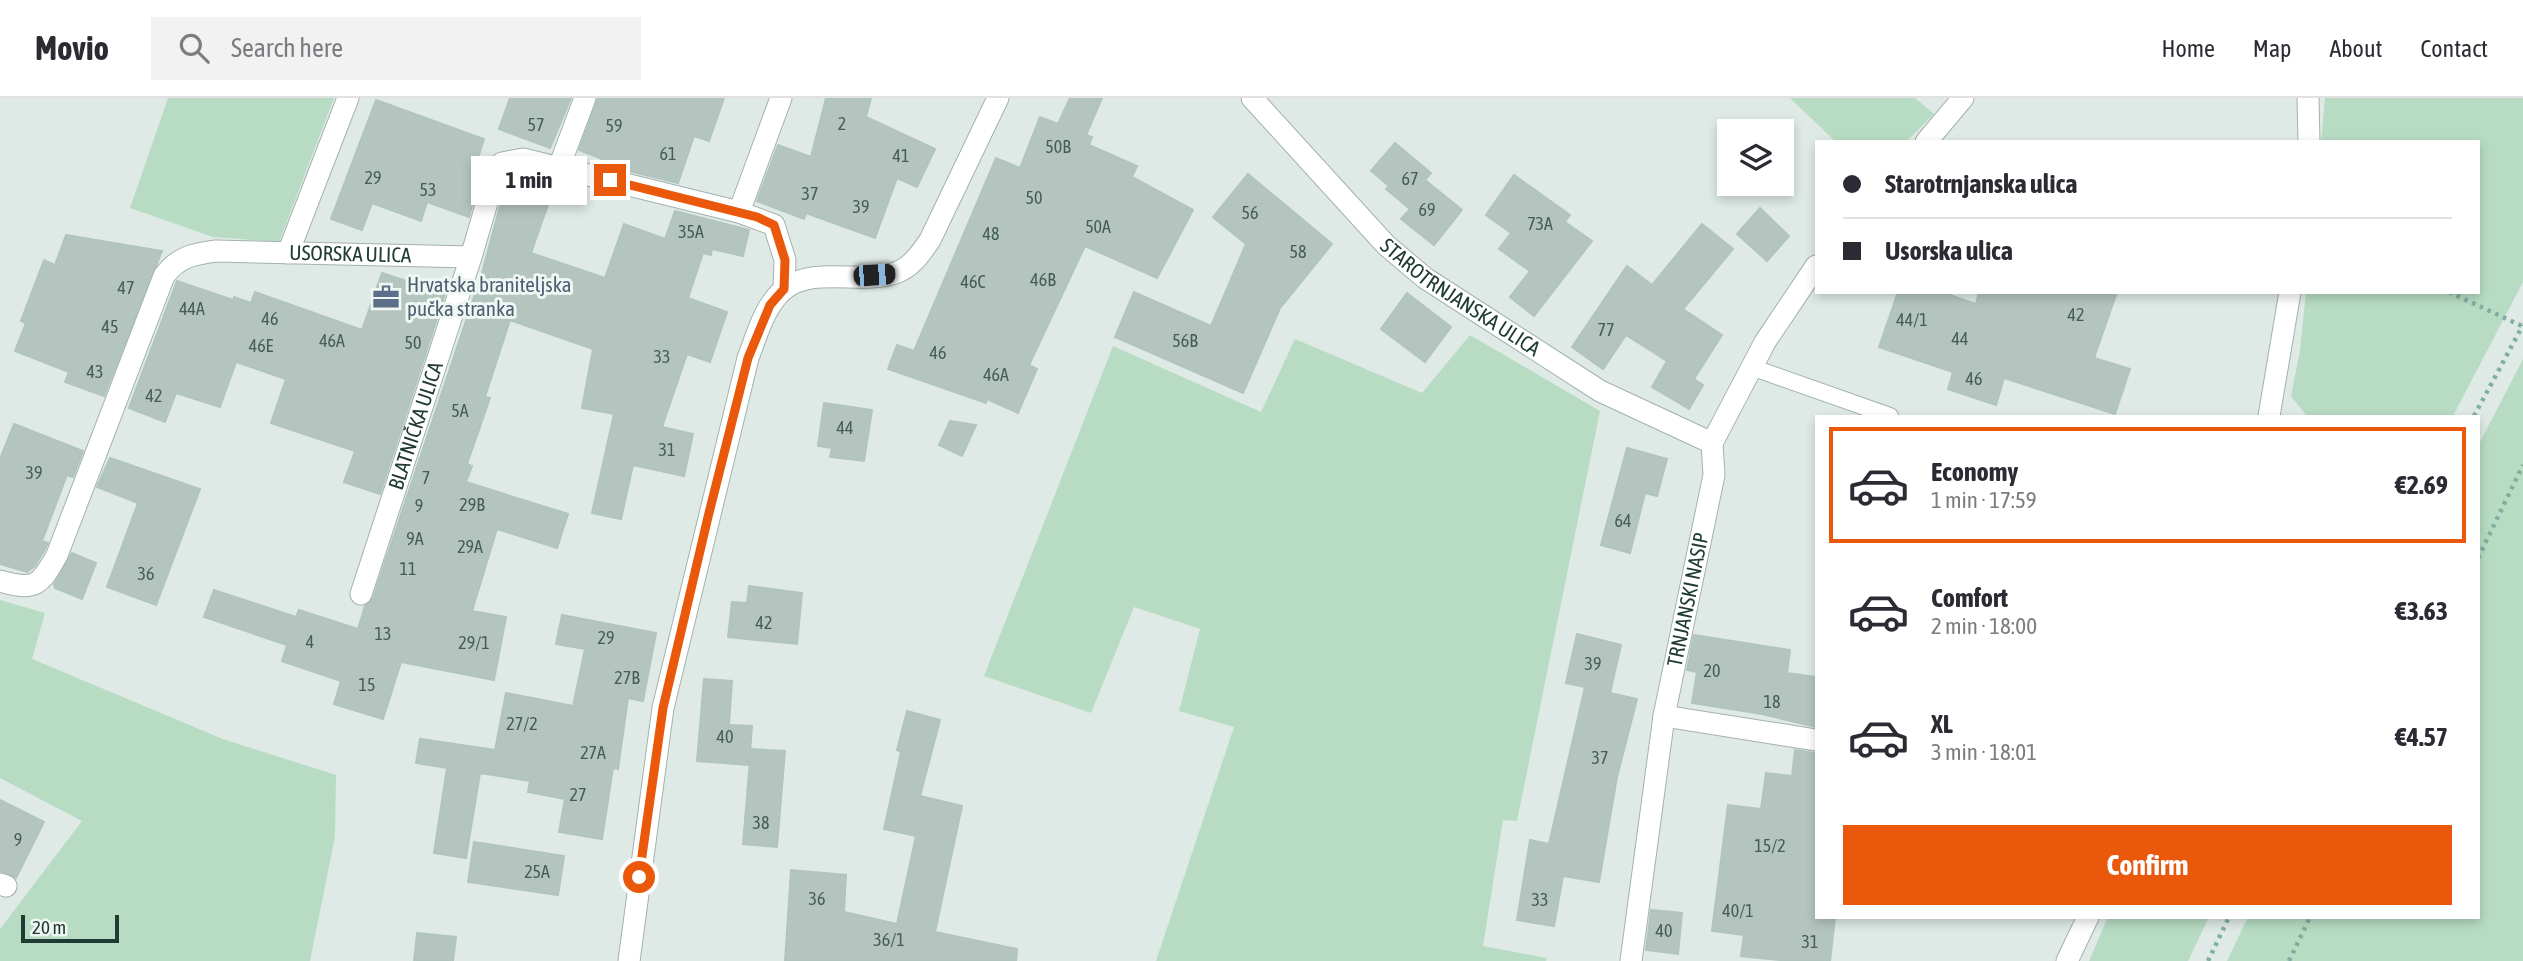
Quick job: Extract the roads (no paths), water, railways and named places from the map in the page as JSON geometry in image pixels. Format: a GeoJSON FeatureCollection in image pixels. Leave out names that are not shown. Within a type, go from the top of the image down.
{"type":"FeatureCollection","features":[{"type":"Feature","properties":{"kind":"street"},"geometry":{"type":"LineString","coordinates":[[288,253],[348,98]]}},
{"type":"Feature","properties":{"kind":"street"},"geometry":{"type":"LineString","coordinates":[[559,167],[585,98]]}},
{"type":"Feature","properties":{"kind":"street"},"geometry":{"type":"LineString","coordinates":[[738,212],[781,98]]}},
{"type":"Feature","properties":{"kind":"street"},"geometry":{"type":"LineString","coordinates":[[629,961],[663,708],[748,358],[770,305],[784,289],[818,278],[895,274],[915,261],[930,240],[998,98]]}},
{"type":"Feature","properties":{"kind":"street","name":"STAROTRNJANSKA ULICA"},"geometry":{"type":"LineString","coordinates":[[1252,98],[1386,245],[1425,278],[1600,391],[1712,443]]}},
{"type":"Feature","properties":{"kind":"street"},"geometry":{"type":"LineString","coordinates":[[1928,140],[1964,98]]}},
{"type":"Feature","properties":{"kind":"street"},"geometry":{"type":"LineString","coordinates":[[2308,98],[2309,140]]}},
{"type":"Feature","properties":{"kind":"street"},"geometry":{"type":"LineString","coordinates":[[471,257],[496,172],[502,163],[523,159],[738,212],[774,225],[785,260],[784,289]]}},
{"type":"Feature","properties":{"kind":"street","name":"USORSKA ULICA"},"geometry":{"type":"LineString","coordinates":[[0,581],[23,587],[34,586],[46,576],[57,555],[164,276],[174,263],[193,254],[216,251],[471,257]]}},
{"type":"Feature","properties":{"kind":"street","name":"BLATNIČKA ULICA"},"geometry":{"type":"LineString","coordinates":[[361,594],[471,257]]}},
{"type":"Feature","properties":{"kind":"street","name":"TRNJANSKI NASIP"},"geometry":{"type":"LineString","coordinates":[[1631,961],[1664,716],[1714,475],[1712,443],[1751,367],[1815,268]]}},
{"type":"Feature","properties":{"kind":"street"},"geometry":{"type":"LineString","coordinates":[[2269,415],[2290,294]]}},
{"type":"Feature","properties":{"kind":"street"},"geometry":{"type":"LineString","coordinates":[[1664,716],[1815,740]]}},
{"type":"Feature","properties":{"kind":"street"},"geometry":{"type":"LineString","coordinates":[[2067,961],[2087,919]]}},
{"type":"Feature","properties":{"kind":"lane"},"geometry":{"type":"LineString","coordinates":[[1751,367],[1887,415]]}},
{"type":"Feature","properties":{"kind":"place","name":"Hrvatska braniteljska pučka stranka"},"geometry":{"type":"Point","coordinates":[386,297]}}]}
